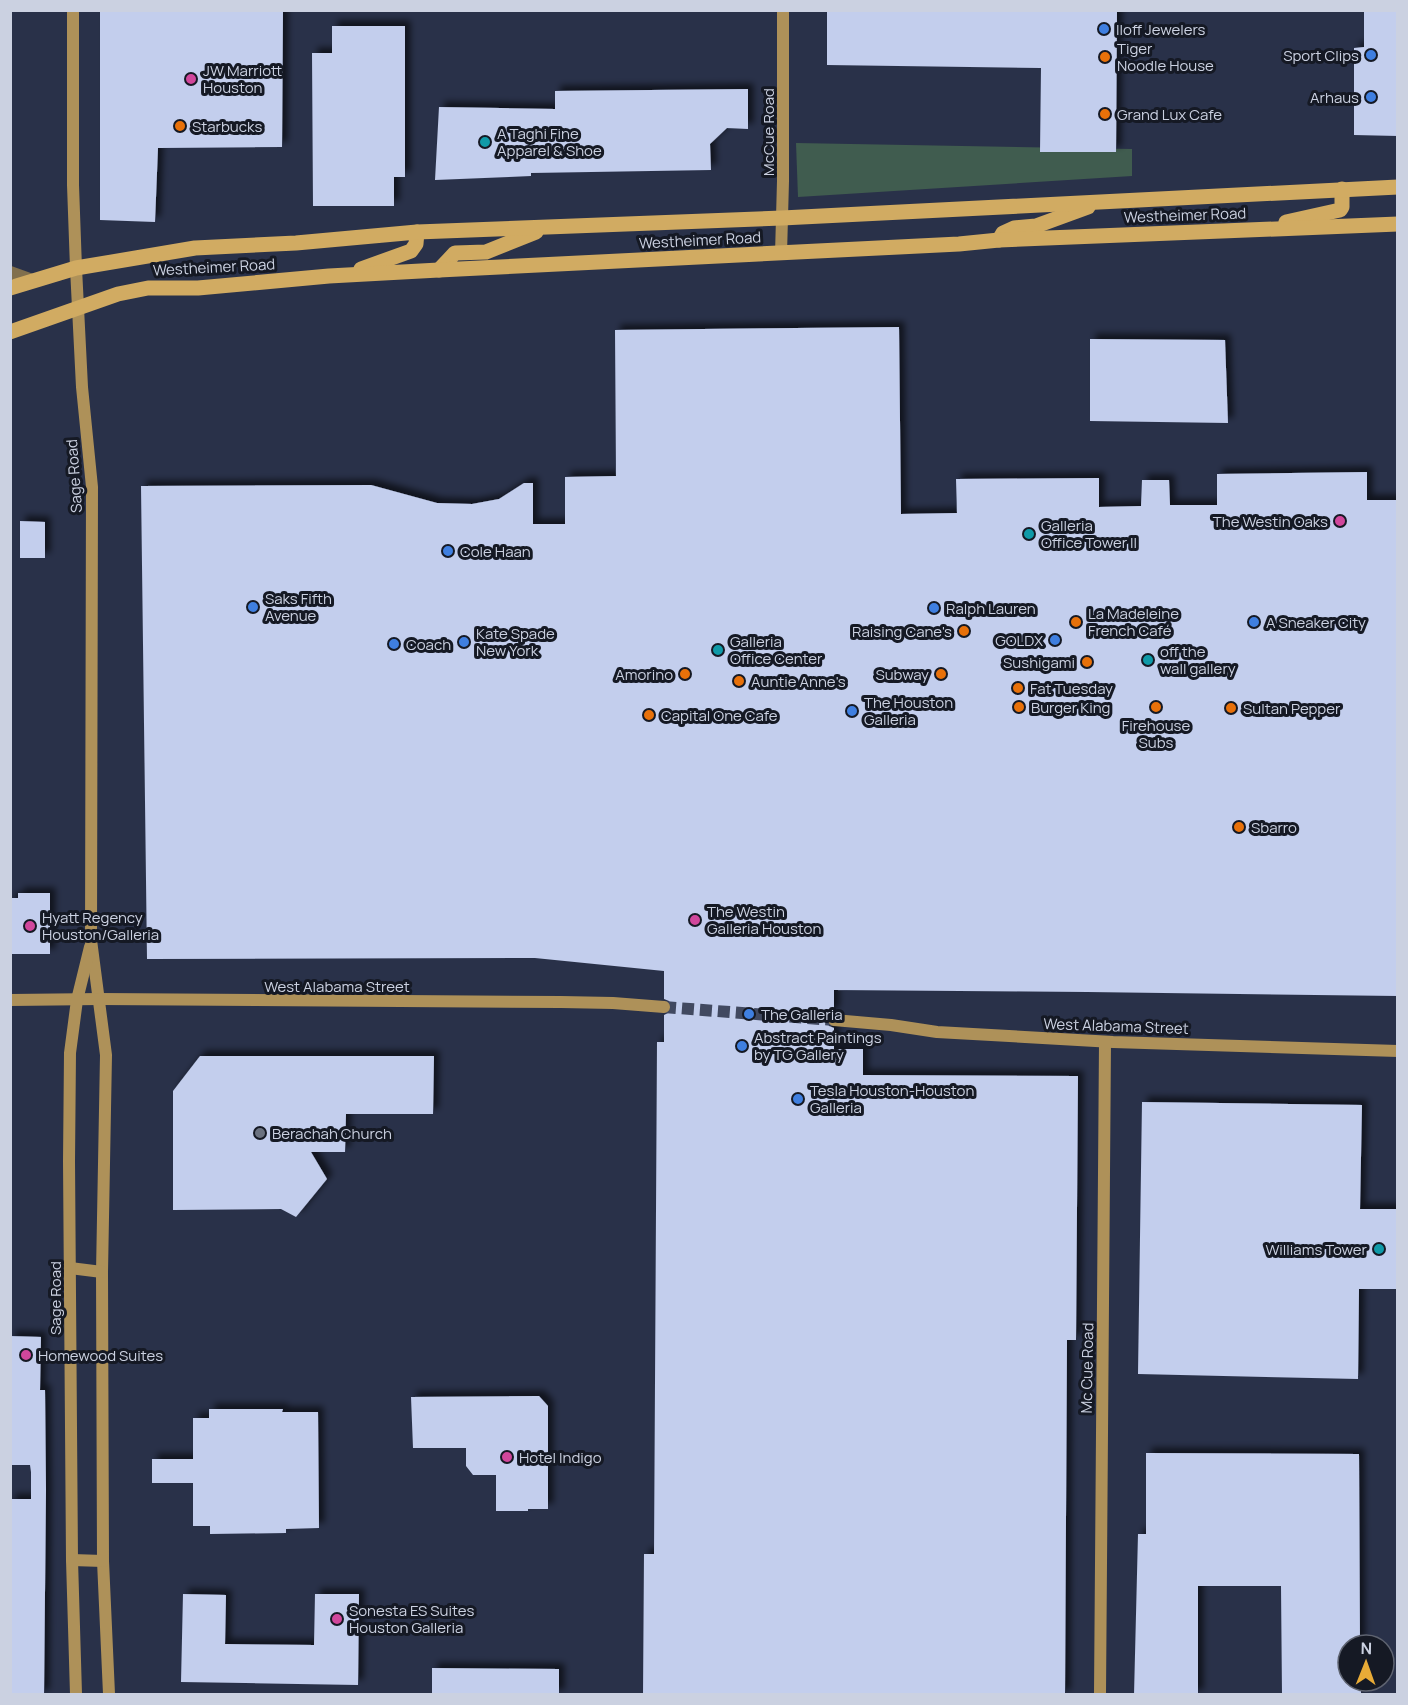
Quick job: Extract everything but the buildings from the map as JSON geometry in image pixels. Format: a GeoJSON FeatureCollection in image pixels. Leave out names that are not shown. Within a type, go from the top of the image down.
{"type":"FeatureCollection","features":[{"type":"Feature","properties":{"kind":"main road","name":"Sage Road"},"geometry":{"type":"LineString","coordinates":[[74,10],[73,185],[76,268],[82,387],[92,487],[91,940],[106,1054],[102,1272],[103,1561],[109,1695]]}},
{"type":"Feature","properties":{"kind":"main road","name":"McCue Road"},"geometry":{"type":"LineString","coordinates":[[781,254],[783,10]]}},
{"type":"Feature","properties":{"kind":"main road","name":"Westheimer Road"},"geometry":{"type":"LineString","coordinates":[[10,288],[76,268],[195,248],[296,243],[417,232],[782,218],[1398,187]]}},
{"type":"Feature","properties":{"kind":"main road"},"geometry":{"type":"LineString","coordinates":[[1245,231],[1340,210],[1342,189]]}},
{"type":"Feature","properties":{"kind":"main road"},"geometry":{"type":"LineString","coordinates":[[999,240],[1003,234],[1014,228],[1036,226],[1102,202]]}},
{"type":"Feature","properties":{"kind":"main road","name":"Westheimer Road"},"geometry":{"type":"LineString","coordinates":[[10,332],[118,294],[148,288],[198,288],[344,275],[781,254],[999,240],[1398,224]]}},
{"type":"Feature","properties":{"kind":"main road"},"geometry":{"type":"LineString","coordinates":[[439,270],[455,253],[486,252],[548,228]]}},
{"type":"Feature","properties":{"kind":"main road"},"geometry":{"type":"LineString","coordinates":[[344,275],[411,251],[415,247],[417,232]]}},
{"type":"Feature","properties":{"kind":"main road","name":"Sage Road"},"geometry":{"type":"LineString","coordinates":[[76,1695],[72,1560],[70,1053],[77,1000],[91,940]]}},
{"type":"Feature","properties":{"kind":"main road","name":"West Alabama Street"},"geometry":{"type":"LineString","coordinates":[[10,1000],[561,1002],[664,1007]]}},
{"type":"Feature","properties":{"kind":"main road","name":"West Alabama Street"},"geometry":{"type":"LineString","coordinates":[[834,1020],[937,1032],[1106,1042],[1398,1051]]}},
{"type":"Feature","properties":{"kind":"main road","name":"Mc Cue Road"},"geometry":{"type":"LineString","coordinates":[[1100,1695],[1106,1042]]}},
{"type":"Feature","properties":{"kind":"main road"},"geometry":{"type":"LineString","coordinates":[[70,1268],[102,1272]]}},
{"type":"Feature","properties":{"kind":"main road"},"geometry":{"type":"LineString","coordinates":[[72,1560],[103,1561]]}},
{"type":"Feature","properties":{"kind":"street"},"geometry":{"type":"LineString","coordinates":[[10,272],[35,281]]}},
{"type":"Feature","properties":{"kind":"green space"},"geometry":{"type":"Polygon","coordinates":[[[796,143],[1132,149],[1132,176],[798,197],[796,143]]]}},
{"type":"Feature","properties":{"kind":"tunnel"},"geometry":{"type":"LineString","coordinates":[[664,1007],[834,1020]]}},
{"type":"Feature","properties":{"kind":"place","name":"Iloff Jewelers"},"geometry":{"type":"Point","coordinates":[1104,29]}},
{"type":"Feature","properties":{"kind":"place","name":"Sport Clips"},"geometry":{"type":"Point","coordinates":[1371,55]}},
{"type":"Feature","properties":{"kind":"place","name":"Tiger Noodle House"},"geometry":{"type":"Point","coordinates":[1105,57]}},
{"type":"Feature","properties":{"kind":"place","name":"JW Marriott Houston"},"geometry":{"type":"Point","coordinates":[191,79]}},
{"type":"Feature","properties":{"kind":"place","name":"Arhaus"},"geometry":{"type":"Point","coordinates":[1371,97]}},
{"type":"Feature","properties":{"kind":"place","name":"Grand Lux Cafe"},"geometry":{"type":"Point","coordinates":[1105,114]}},
{"type":"Feature","properties":{"kind":"place","name":"Starbucks"},"geometry":{"type":"Point","coordinates":[180,126]}},
{"type":"Feature","properties":{"kind":"place","name":"A Taghi Fine Apparel & Shoe"},"geometry":{"type":"Point","coordinates":[485,142]}},
{"type":"Feature","properties":{"kind":"place","name":"The Westin Oaks"},"geometry":{"type":"Point","coordinates":[1340,521]}},
{"type":"Feature","properties":{"kind":"place","name":"Galleria Office Tower II"},"geometry":{"type":"Point","coordinates":[1029,534]}},
{"type":"Feature","properties":{"kind":"place","name":"Cole Haan"},"geometry":{"type":"Point","coordinates":[448,551]}},
{"type":"Feature","properties":{"kind":"place","name":"Saks Fifth Avenue"},"geometry":{"type":"Point","coordinates":[253,607]}},
{"type":"Feature","properties":{"kind":"place","name":"Ralph Lauren"},"geometry":{"type":"Point","coordinates":[934,608]}},
{"type":"Feature","properties":{"kind":"place","name":"La Madeleine French Café"},"geometry":{"type":"Point","coordinates":[1076,622]}},
{"type":"Feature","properties":{"kind":"place","name":"A Sneaker City"},"geometry":{"type":"Point","coordinates":[1254,622]}},
{"type":"Feature","properties":{"kind":"place","name":"Raising Cane's"},"geometry":{"type":"Point","coordinates":[964,631]}},
{"type":"Feature","properties":{"kind":"place","name":"GOLDX"},"geometry":{"type":"Point","coordinates":[1055,640]}},
{"type":"Feature","properties":{"kind":"place","name":"Kate Spade New York"},"geometry":{"type":"Point","coordinates":[464,642]}},
{"type":"Feature","properties":{"kind":"place","name":"Coach"},"geometry":{"type":"Point","coordinates":[394,644]}},
{"type":"Feature","properties":{"kind":"place","name":"Galleria Office Center"},"geometry":{"type":"Point","coordinates":[718,650]}},
{"type":"Feature","properties":{"kind":"place","name":"off the wall gallery"},"geometry":{"type":"Point","coordinates":[1148,660]}},
{"type":"Feature","properties":{"kind":"place","name":"Sushigami"},"geometry":{"type":"Point","coordinates":[1087,662]}},
{"type":"Feature","properties":{"kind":"place","name":"Amorino"},"geometry":{"type":"Point","coordinates":[685,674]}},
{"type":"Feature","properties":{"kind":"place","name":"Subway"},"geometry":{"type":"Point","coordinates":[941,674]}},
{"type":"Feature","properties":{"kind":"place","name":"Auntie Anne's"},"geometry":{"type":"Point","coordinates":[739,681]}},
{"type":"Feature","properties":{"kind":"place","name":"Fat Tuesday"},"geometry":{"type":"Point","coordinates":[1018,688]}},
{"type":"Feature","properties":{"kind":"place","name":"Burger King"},"geometry":{"type":"Point","coordinates":[1019,707]}},
{"type":"Feature","properties":{"kind":"place","name":"Firehouse Subs"},"geometry":{"type":"Point","coordinates":[1156,707]}},
{"type":"Feature","properties":{"kind":"place","name":"Sultan Pepper"},"geometry":{"type":"Point","coordinates":[1231,708]}},
{"type":"Feature","properties":{"kind":"place","name":"The Houston Galleria"},"geometry":{"type":"Point","coordinates":[852,711]}},
{"type":"Feature","properties":{"kind":"place","name":"Capital One Cafe"},"geometry":{"type":"Point","coordinates":[649,715]}},
{"type":"Feature","properties":{"kind":"place","name":"Sbarro"},"geometry":{"type":"Point","coordinates":[1239,827]}},
{"type":"Feature","properties":{"kind":"place","name":"The Westin Galleria Houston"},"geometry":{"type":"Point","coordinates":[695,920]}},
{"type":"Feature","properties":{"kind":"place","name":"Hyatt Regency Houston/Galleria"},"geometry":{"type":"Point","coordinates":[30,926]}},
{"type":"Feature","properties":{"kind":"place","name":"The Galleria"},"geometry":{"type":"Point","coordinates":[749,1014]}},
{"type":"Feature","properties":{"kind":"place","name":"Abstract Paintings by TG Gallery"},"geometry":{"type":"Point","coordinates":[742,1046]}},
{"type":"Feature","properties":{"kind":"place","name":"Tesla Houston-Houston Galleria"},"geometry":{"type":"Point","coordinates":[798,1099]}},
{"type":"Feature","properties":{"kind":"place","name":"Berachah Church"},"geometry":{"type":"Point","coordinates":[260,1133]}},
{"type":"Feature","properties":{"kind":"place","name":"Williams Tower"},"geometry":{"type":"Point","coordinates":[1379,1249]}},
{"type":"Feature","properties":{"kind":"place","name":"Homewood Suites"},"geometry":{"type":"Point","coordinates":[26,1355]}},
{"type":"Feature","properties":{"kind":"place","name":"Hotel Indigo"},"geometry":{"type":"Point","coordinates":[507,1457]}},
{"type":"Feature","properties":{"kind":"place","name":"Sonesta ES Suites Houston Galleria"},"geometry":{"type":"Point","coordinates":[337,1619]}}]}
